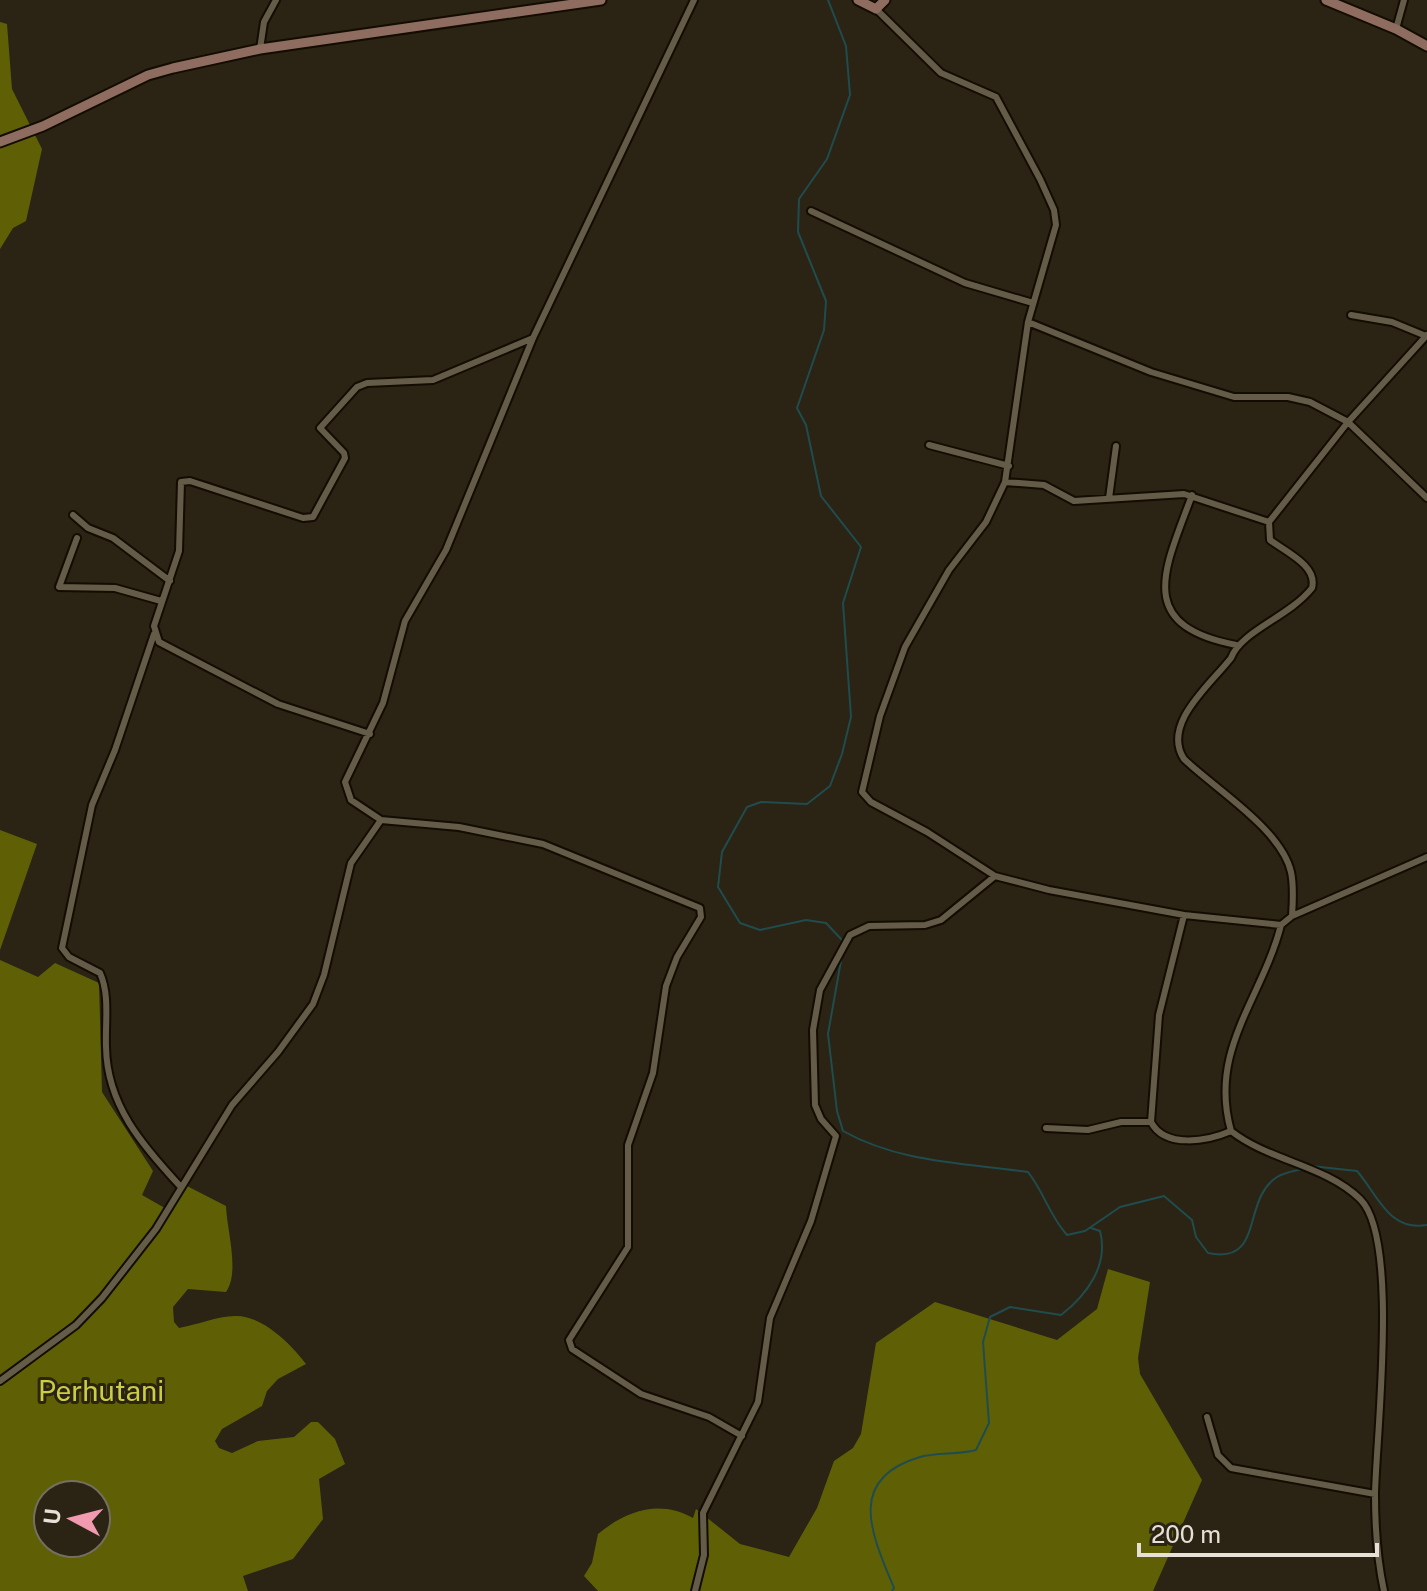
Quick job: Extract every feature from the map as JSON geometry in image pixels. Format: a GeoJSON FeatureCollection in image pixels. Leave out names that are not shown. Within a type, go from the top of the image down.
{"type":"FeatureCollection","features":[{"type":"Feature","properties":{"kind":"street"},"geometry":{"type":"LineString","coordinates":[[260,49],[264,22],[276,0]]}},
{"type":"Feature","properties":{"kind":"street"},"geometry":{"type":"LineString","coordinates":[[0,142],[43,126],[148,75],[260,49],[601,0]]}},
{"type":"Feature","properties":{"kind":"street"},"geometry":{"type":"LineString","coordinates":[[694,0],[533,338],[452,536],[413,602],[398,637],[383,703],[348,774],[346,789],[351,800],[381,820],[459,827],[543,844],[700,908],[701,917],[677,957],[666,986],[653,1073],[628,1145],[628,1247],[569,1340],[572,1349],[641,1394],[709,1417],[742,1436]]}},
{"type":"Feature","properties":{"kind":"street"},"geometry":{"type":"LineString","coordinates":[[858,0],[876,9],[941,73],[991,93],[1003,105],[1054,210],[1055,236],[1028,322],[1005,482],[986,522],[949,570],[905,647],[880,716],[862,792],[871,802],[927,832],[995,876],[1049,890],[1184,915],[1281,925]]}},
{"type":"Feature","properties":{"kind":"street"},"geometry":{"type":"LineString","coordinates":[[876,9],[885,0]]}},
{"type":"Feature","properties":{"kind":"street"},"geometry":{"type":"LineString","coordinates":[[1326,0],[1396,29],[1427,46]]}},
{"type":"Feature","properties":{"kind":"street"},"geometry":{"type":"LineString","coordinates":[[1396,29],[1404,0]]}},
{"type":"Feature","properties":{"kind":"street"},"geometry":{"type":"LineString","coordinates":[[811,211],[965,283],[1033,303]]}},
{"type":"Feature","properties":{"kind":"street"},"geometry":{"type":"LineString","coordinates":[[1292,916],[1291,873],[1279,846],[1186,761],[1178,750],[1182,718],[1231,658],[1236,645],[1281,618],[1312,588],[1313,576],[1308,569],[1270,540],[1269,522],[1348,422],[1426,336],[1372,316],[1351,315]]}},
{"type":"Feature","properties":{"kind":"street"},"geometry":{"type":"LineString","coordinates":[[1028,322],[1151,372],[1234,397],[1288,397],[1310,402],[1348,422],[1427,498]]}},
{"type":"Feature","properties":{"kind":"street"},"geometry":{"type":"LineString","coordinates":[[180,1186],[126,1121],[115,1097],[108,1076],[106,996],[100,973],[69,957],[62,948],[92,805],[115,750],[179,551],[179,487],[184,480],[303,518],[313,517],[345,458],[344,453],[320,428],[357,387],[367,383],[433,380],[533,338]]}},
{"type":"Feature","properties":{"kind":"street"},"geometry":{"type":"LineString","coordinates":[[929,445],[1009,466]]}},
{"type":"Feature","properties":{"kind":"street"},"geometry":{"type":"LineString","coordinates":[[1109,498],[1116,446]]}},
{"type":"Feature","properties":{"kind":"street"},"geometry":{"type":"LineString","coordinates":[[1005,482],[1044,485],[1074,501],[1192,495],[1269,522]]}},
{"type":"Feature","properties":{"kind":"street"},"geometry":{"type":"LineString","coordinates":[[1192,495],[1165,585],[1169,610],[1175,622],[1191,633],[1236,645]]}},
{"type":"Feature","properties":{"kind":"street"},"geometry":{"type":"LineString","coordinates":[[73,515],[88,528],[113,538],[170,581]]}},
{"type":"Feature","properties":{"kind":"street"},"geometry":{"type":"LineString","coordinates":[[77,538],[59,587],[115,588],[161,601]]}},
{"type":"Feature","properties":{"kind":"street"},"geometry":{"type":"LineString","coordinates":[[154,633],[159,642],[278,704],[370,734]]}},
{"type":"Feature","properties":{"kind":"street"},"geometry":{"type":"LineString","coordinates":[[0,1381],[76,1325],[102,1298],[156,1229],[232,1105],[278,1052],[313,1004],[324,975],[351,863],[381,820]]}},
{"type":"Feature","properties":{"kind":"street"},"geometry":{"type":"LineString","coordinates":[[1384,1591],[1377,1558],[1375,1494],[1383,1325],[1376,1227],[1361,1200],[1300,1166],[1253,1146],[1231,1131],[1223,1100],[1230,1053],[1281,925],[1292,916],[1427,857]]}},
{"type":"Feature","properties":{"kind":"street"},"geometry":{"type":"LineString","coordinates":[[695,1591],[704,1555],[703,1513],[719,1475],[742,1436],[762,1385],[775,1304],[811,1221],[834,1149],[836,1136],[821,1119],[812,1089],[813,1030],[820,990],[850,935],[869,926],[925,925],[941,920],[995,876]]}},
{"type":"Feature","properties":{"kind":"street"},"geometry":{"type":"LineString","coordinates":[[1184,915],[1159,1015],[1151,1122],[1161,1134],[1183,1140],[1199,1141],[1231,1131]]}},
{"type":"Feature","properties":{"kind":"street"},"geometry":{"type":"LineString","coordinates":[[1046,1128],[1088,1130],[1121,1122],[1151,1122]]}},
{"type":"Feature","properties":{"kind":"street"},"geometry":{"type":"LineString","coordinates":[[1207,1417],[1218,1455],[1231,1468],[1375,1494]]}},
{"type":"Feature","properties":{"kind":"green space"},"geometry":{"type":"Polygon","coordinates":[[[0,22],[7,24],[12,89],[42,149],[26,221],[13,228],[0,249],[0,22]]]}},
{"type":"Feature","properties":{"kind":"green space"},"geometry":{"type":"Polygon","coordinates":[[[0,830],[37,844],[0,950],[0,830]]]}},
{"type":"Feature","properties":{"kind":"green space","name":"Perhutani"},"geometry":{"type":"Polygon","coordinates":[[[0,960],[38,977],[55,963],[99,983],[102,1092],[153,1171],[142,1195],[170,1211],[187,1186],[226,1206],[232,1263],[230,1284],[226,1292],[188,1289],[173,1307],[174,1322],[179,1328],[221,1317],[255,1320],[275,1332],[306,1364],[278,1379],[267,1391],[262,1406],[222,1429],[215,1441],[219,1448],[232,1453],[258,1441],[294,1437],[311,1422],[318,1422],[335,1439],[345,1464],[319,1479],[323,1519],[293,1559],[243,1576],[248,1591],[0,1591],[0,960]]]}},
{"type":"Feature","properties":{"kind":"green space"},"geometry":{"type":"Polygon","coordinates":[[[1108,1269],[1150,1282],[1138,1358],[1140,1374],[1202,1480],[1153,1591],[598,1591],[584,1576],[592,1563],[598,1534],[620,1519],[643,1510],[668,1509],[693,1518],[696,1509],[740,1544],[789,1557],[817,1508],[834,1461],[853,1448],[861,1434],[876,1343],[935,1302],[1057,1340],[1097,1309],[1108,1269]]]}},
{"type":"Feature","properties":{"kind":"waterway"},"geometry":{"type":"LineString","coordinates":[[828,0],[846,46],[850,95],[827,159],[799,199],[798,232],[826,301],[824,330],[797,408],[806,425],[821,496],[861,547],[843,603],[851,717],[830,786],[807,804],[761,802],[747,807],[722,852],[718,887],[740,923],[760,930],[806,920],[826,923],[842,940],[842,945]]}},
{"type":"Feature","properties":{"kind":"waterway"},"geometry":{"type":"LineString","coordinates":[[842,955],[828,1034],[837,1111],[843,1131],[865,1142],[910,1156],[1028,1172],[1067,1235],[1085,1231],[1120,1207],[1164,1196],[1192,1220],[1196,1237],[1208,1253],[1226,1254],[1238,1249],[1245,1240],[1266,1187],[1279,1176],[1302,1169]]}},
{"type":"Feature","properties":{"kind":"waterway"},"geometry":{"type":"LineString","coordinates":[[1311,1166],[1357,1171],[1394,1217],[1414,1226],[1427,1225]]}},
{"type":"Feature","properties":{"kind":"waterway"},"geometry":{"type":"LineString","coordinates":[[892,1591],[894,1588],[878,1548],[871,1511],[873,1494],[881,1479],[896,1467],[920,1457],[976,1450],[989,1423],[983,1342],[990,1317],[1010,1307],[1061,1315],[1071,1307],[1094,1278],[1101,1256],[1100,1231],[1091,1228]]}}]}
